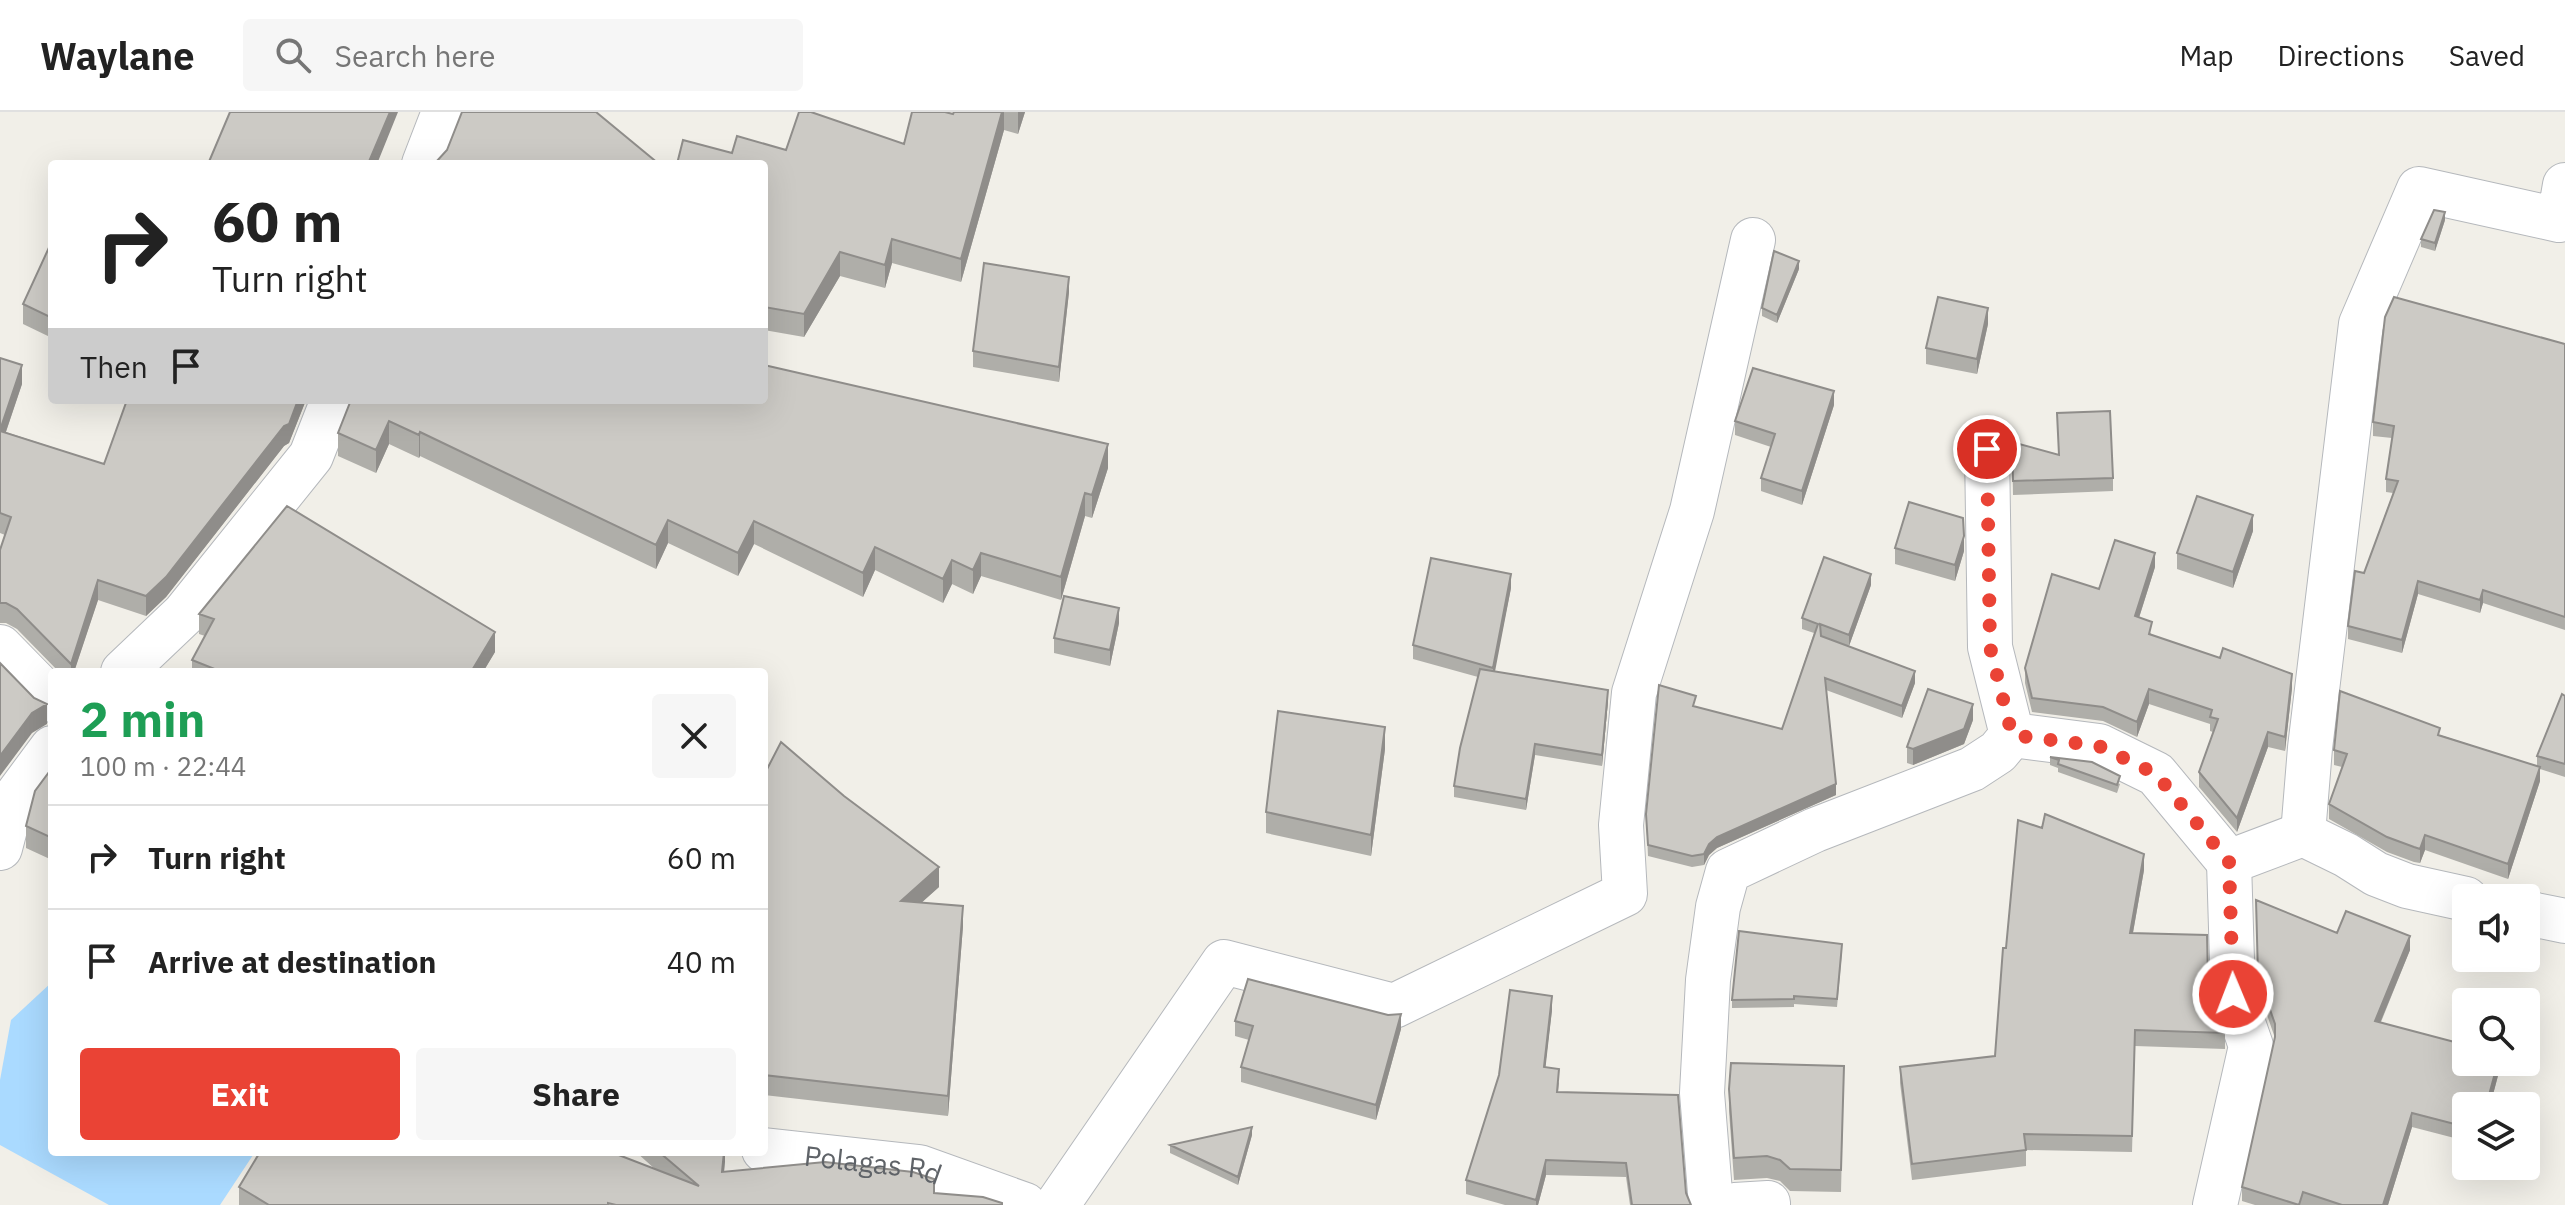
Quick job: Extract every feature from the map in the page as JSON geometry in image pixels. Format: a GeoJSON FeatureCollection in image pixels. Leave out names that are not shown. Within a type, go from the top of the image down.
{"type":"FeatureCollection","features":[{"type":"Feature","properties":{"kind":"street"},"geometry":{"type":"LineString","coordinates":[[426,160],[444,112]]}},
{"type":"Feature","properties":{"kind":"street"},"geometry":{"type":"LineString","coordinates":[[2303,834],[2310,748],[2361,324],[2419,189],[2563,208]]}},
{"type":"Feature","properties":{"kind":"street"},"geometry":{"type":"LineString","coordinates":[[1057,1205],[1224,962],[1394,1006],[1625,894],[1621,825],[1634,693],[1692,511],[1753,240]]}},
{"type":"Feature","properties":{"kind":"street"},"geometry":{"type":"LineString","coordinates":[[127,668],[184,614],[311,456],[331,404]]}},
{"type":"Feature","properties":{"kind":"street"},"geometry":{"type":"LineString","coordinates":[[1987,449],[1990,647],[2012,735]]}},
{"type":"Feature","properties":{"kind":"street"},"geometry":{"type":"LineString","coordinates":[[0,647],[48,696]]}},
{"type":"Feature","properties":{"kind":"street"},"geometry":{"type":"LineString","coordinates":[[2012,735],[2099,746],[2156,774],[2229,862],[2233,994],[2251,1046],[2215,1205]]}},
{"type":"Feature","properties":{"kind":"street"},"geometry":{"type":"LineString","coordinates":[[1711,1205],[1702,1093],[1707,994],[1718,907],[1728,871],[1815,830],[1972,769],[1998,752],[2012,735]]}},
{"type":"Feature","properties":{"kind":"street"},"geometry":{"type":"LineString","coordinates":[[0,848],[12,802],[48,753]]}},
{"type":"Feature","properties":{"kind":"street"},"geometry":{"type":"LineString","coordinates":[[2229,862],[2303,834],[2376,874],[2452,896]]}},
{"type":"Feature","properties":{"kind":"street"},"geometry":{"type":"LineString","coordinates":[[2540,916],[2565,921]]}},
{"type":"Feature","properties":{"kind":"street","name":"Polagas Rd"},"geometry":{"type":"LineString","coordinates":[[768,1150],[919,1167],[1025,1205]]}},
{"type":"Feature","properties":{"kind":"street"},"geometry":{"type":"LineString","coordinates":[[1735,1205],[1768,1205]]}},
{"type":"Feature","properties":{"kind":"water"},"geometry":{"type":"Polygon","coordinates":[[[48,986],[48,1156],[252,1156],[220,1205],[109,1205],[0,1145],[0,1080],[11,1020],[48,986]]]}},
{"type":"Feature","properties":{"kind":"building"},"geometry":{"type":"Polygon","coordinates":[[[230,112],[390,112],[370,160],[210,160],[230,112]]]}},
{"type":"Feature","properties":{"kind":"building"},"geometry":{"type":"Polygon","coordinates":[[[462,112],[596,112],[654,160],[438,160],[447,150],[462,112]]]}},
{"type":"Feature","properties":{"kind":"building"},"geometry":{"type":"Polygon","coordinates":[[[799,112],[811,112],[904,144],[912,112],[1002,112],[961,259],[892,239],[885,265],[840,252],[804,314],[768,308],[768,160],[678,160],[683,140],[732,153],[737,136],[786,150],[799,112]]]}},
{"type":"Feature","properties":{"kind":"building"},"geometry":{"type":"Polygon","coordinates":[[[2434,210],[2445,212],[2435,243],[2421,239],[2434,210]]]}},
{"type":"Feature","properties":{"kind":"building"},"geometry":{"type":"Polygon","coordinates":[[[48,250],[48,316],[23,304],[48,250]]]}},
{"type":"Feature","properties":{"kind":"building"},"geometry":{"type":"Polygon","coordinates":[[[1774,251],[1799,261],[1777,315],[1762,308],[1774,251]]]}},
{"type":"Feature","properties":{"kind":"building"},"geometry":{"type":"Polygon","coordinates":[[[984,263],[1069,277],[1059,367],[973,351],[984,263]]]}},
{"type":"Feature","properties":{"kind":"building"},"geometry":{"type":"Polygon","coordinates":[[[1938,297],[1988,308],[1977,359],[1926,348],[1938,297]]]}},
{"type":"Feature","properties":{"kind":"building"},"geometry":{"type":"Polygon","coordinates":[[[2394,297],[2565,344],[2565,617],[2483,590],[2480,600],[2418,581],[2402,640],[2348,626],[2355,571],[2364,573],[2398,481],[2386,479],[2394,426],[2373,422],[2385,317],[2394,297]]]}},
{"type":"Feature","properties":{"kind":"building"},"geometry":{"type":"Polygon","coordinates":[[[0,358],[22,365],[0,430],[0,358]]]}},
{"type":"Feature","properties":{"kind":"building"},"geometry":{"type":"Polygon","coordinates":[[[768,366],[1108,444],[1092,495],[1085,493],[1061,577],[981,553],[973,570],[952,560],[943,579],[875,547],[863,573],[754,521],[738,553],[668,520],[656,545],[420,432],[419,435],[389,421],[376,450],[338,433],[349,404],[768,404],[768,366]]]}},
{"type":"Feature","properties":{"kind":"building"},"geometry":{"type":"Polygon","coordinates":[[[1753,368],[1834,391],[1802,491],[1761,478],[1775,434],[1735,421],[1753,368]]]}},
{"type":"Feature","properties":{"kind":"building"},"geometry":{"type":"Polygon","coordinates":[[[126,404],[296,404],[289,424],[284,426],[166,577],[146,596],[98,580],[71,664],[17,609],[0,603],[0,550],[11,517],[0,513],[0,431],[104,464],[126,404]]]}},
{"type":"Feature","properties":{"kind":"building"},"geometry":{"type":"Polygon","coordinates":[[[2110,411],[2113,478],[2013,481],[2012,442],[2059,455],[2057,413],[2110,411]]]}},
{"type":"Feature","properties":{"kind":"building"},"geometry":{"type":"Polygon","coordinates":[[[2197,496],[2253,515],[2233,572],[2177,553],[2197,496]]]}},
{"type":"Feature","properties":{"kind":"building"},"geometry":{"type":"Polygon","coordinates":[[[1909,502],[1963,518],[1964,536],[1955,565],[1895,548],[1909,502]]]}},
{"type":"Feature","properties":{"kind":"building"},"geometry":{"type":"Polygon","coordinates":[[[287,506],[495,632],[473,668],[212,668],[192,660],[214,619],[199,614],[287,506]]]}},
{"type":"Feature","properties":{"kind":"building"},"geometry":{"type":"Polygon","coordinates":[[[2115,540],[2155,553],[2135,616],[2152,622],[2149,634],[2220,658],[2223,648],[2292,674],[2285,737],[2268,732],[2237,818],[2199,772],[2218,719],[2210,717],[2212,710],[2149,689],[2137,722],[2103,707],[2032,698],[2025,668],[2052,574],[2099,589],[2115,540]]]}},
{"type":"Feature","properties":{"kind":"building"},"geometry":{"type":"Polygon","coordinates":[[[1824,557],[1871,574],[1849,635],[1820,624],[1821,636],[1915,671],[1902,706],[1825,678],[1836,784],[1717,837],[1704,854],[1692,856],[1648,845],[1646,814],[1659,685],[1696,696],[1693,706],[1782,729],[1818,624],[1802,618],[1824,557]]]}},
{"type":"Feature","properties":{"kind":"building"},"geometry":{"type":"Polygon","coordinates":[[[1431,558],[1511,574],[1493,668],[1413,645],[1431,558]]]}},
{"type":"Feature","properties":{"kind":"building"},"geometry":{"type":"Polygon","coordinates":[[[1064,596],[1119,608],[1110,650],[1054,638],[1064,596]]]}},
{"type":"Feature","properties":{"kind":"building"},"geometry":{"type":"Polygon","coordinates":[[[0,663],[34,698],[47,704],[32,713],[0,756],[0,663]]]}},
{"type":"Feature","properties":{"kind":"building"},"geometry":{"type":"Polygon","coordinates":[[[1480,669],[1608,690],[1602,755],[1535,744],[1526,799],[1454,786],[1480,669]]]}},
{"type":"Feature","properties":{"kind":"building"},"geometry":{"type":"Polygon","coordinates":[[[1928,689],[1973,704],[1964,729],[1913,749],[1907,747],[1928,689]]]}},
{"type":"Feature","properties":{"kind":"building"},"geometry":{"type":"Polygon","coordinates":[[[2340,691],[2440,728],[2438,735],[2540,767],[2508,864],[2425,835],[2420,849],[2414,847],[2387,837],[2329,804],[2347,754],[2334,750],[2340,691]]]}},
{"type":"Feature","properties":{"kind":"building"},"geometry":{"type":"Polygon","coordinates":[[[2562,694],[2565,696],[2565,764],[2537,756],[2562,694]]]}},
{"type":"Feature","properties":{"kind":"building"},"geometry":{"type":"Polygon","coordinates":[[[1278,711],[1385,727],[1371,835],[1266,812],[1278,711]]]}},
{"type":"Feature","properties":{"kind":"building"},"geometry":{"type":"Polygon","coordinates":[[[781,742],[844,796],[939,867],[901,901],[963,906],[948,1096],[768,1075],[768,767],[781,742]]]}},
{"type":"Feature","properties":{"kind":"building"},"geometry":{"type":"Polygon","coordinates":[[[2050,757],[2092,762],[2120,776],[2117,785],[2058,764],[2059,760],[2050,757]]]}},
{"type":"Feature","properties":{"kind":"building"},"geometry":{"type":"Polygon","coordinates":[[[48,773],[48,836],[26,826],[35,791],[48,773]]]}},
{"type":"Feature","properties":{"kind":"building"},"geometry":{"type":"Polygon","coordinates":[[[2045,814],[2144,854],[2130,933],[2207,935],[2208,979],[2225,1033],[2135,1030],[2132,1136],[2024,1134],[2026,1150],[1912,1164],[1900,1067],[1995,1056],[2003,948],[2006,948],[2018,820],[2042,828],[2045,814]]]}},
{"type":"Feature","properties":{"kind":"building"},"geometry":{"type":"Polygon","coordinates":[[[2256,900],[2337,933],[2346,911],[2410,936],[2375,1021],[2452,1041],[2452,1076],[2494,1076],[2490,1092],[2452,1092],[2452,1123],[2412,1113],[2383,1205],[2342,1205],[2303,1192],[2299,1205],[2242,1187],[2275,1037],[2275,1024],[2258,975],[2256,900]]]}},
{"type":"Feature","properties":{"kind":"building"},"geometry":{"type":"Polygon","coordinates":[[[1739,931],[1842,944],[1837,999],[1794,996],[1794,999],[1732,1000],[1739,931]]]}},
{"type":"Feature","properties":{"kind":"building"},"geometry":{"type":"Polygon","coordinates":[[[1248,979],[1388,1015],[1401,1014],[1376,1105],[1241,1067],[1253,1026],[1235,1021],[1248,979]]]}},
{"type":"Feature","properties":{"kind":"building"},"geometry":{"type":"Polygon","coordinates":[[[1510,990],[1552,996],[1544,1067],[1559,1069],[1557,1092],[1678,1095],[1686,1193],[1691,1205],[1632,1205],[1626,1163],[1546,1160],[1536,1200],[1466,1180],[1499,1075],[1510,990]]]}},
{"type":"Feature","properties":{"kind":"building"},"geometry":{"type":"Polygon","coordinates":[[[1731,1063],[1844,1066],[1841,1170],[1790,1169],[1780,1160],[1767,1156],[1734,1158],[1729,1089],[1731,1063]]]}},
{"type":"Feature","properties":{"kind":"building"},"geometry":{"type":"Polygon","coordinates":[[[1252,1127],[1238,1177],[1170,1145],[1252,1127]]]}},
{"type":"Feature","properties":{"kind":"building"},"geometry":{"type":"Polygon","coordinates":[[[258,1156],[621,1156],[699,1186],[664,1156],[724,1156],[722,1172],[825,1162],[913,1172],[934,1179],[934,1193],[983,1197],[1002,1205],[269,1205],[239,1187],[258,1156]]]}},
{"type":"Feature","properties":{"kind":"route"},"geometry":{"type":"LineString","coordinates":[[1987,449],[1990,647],[2012,735],[2099,746],[2156,774],[2229,862],[2233,994]]}}]}
